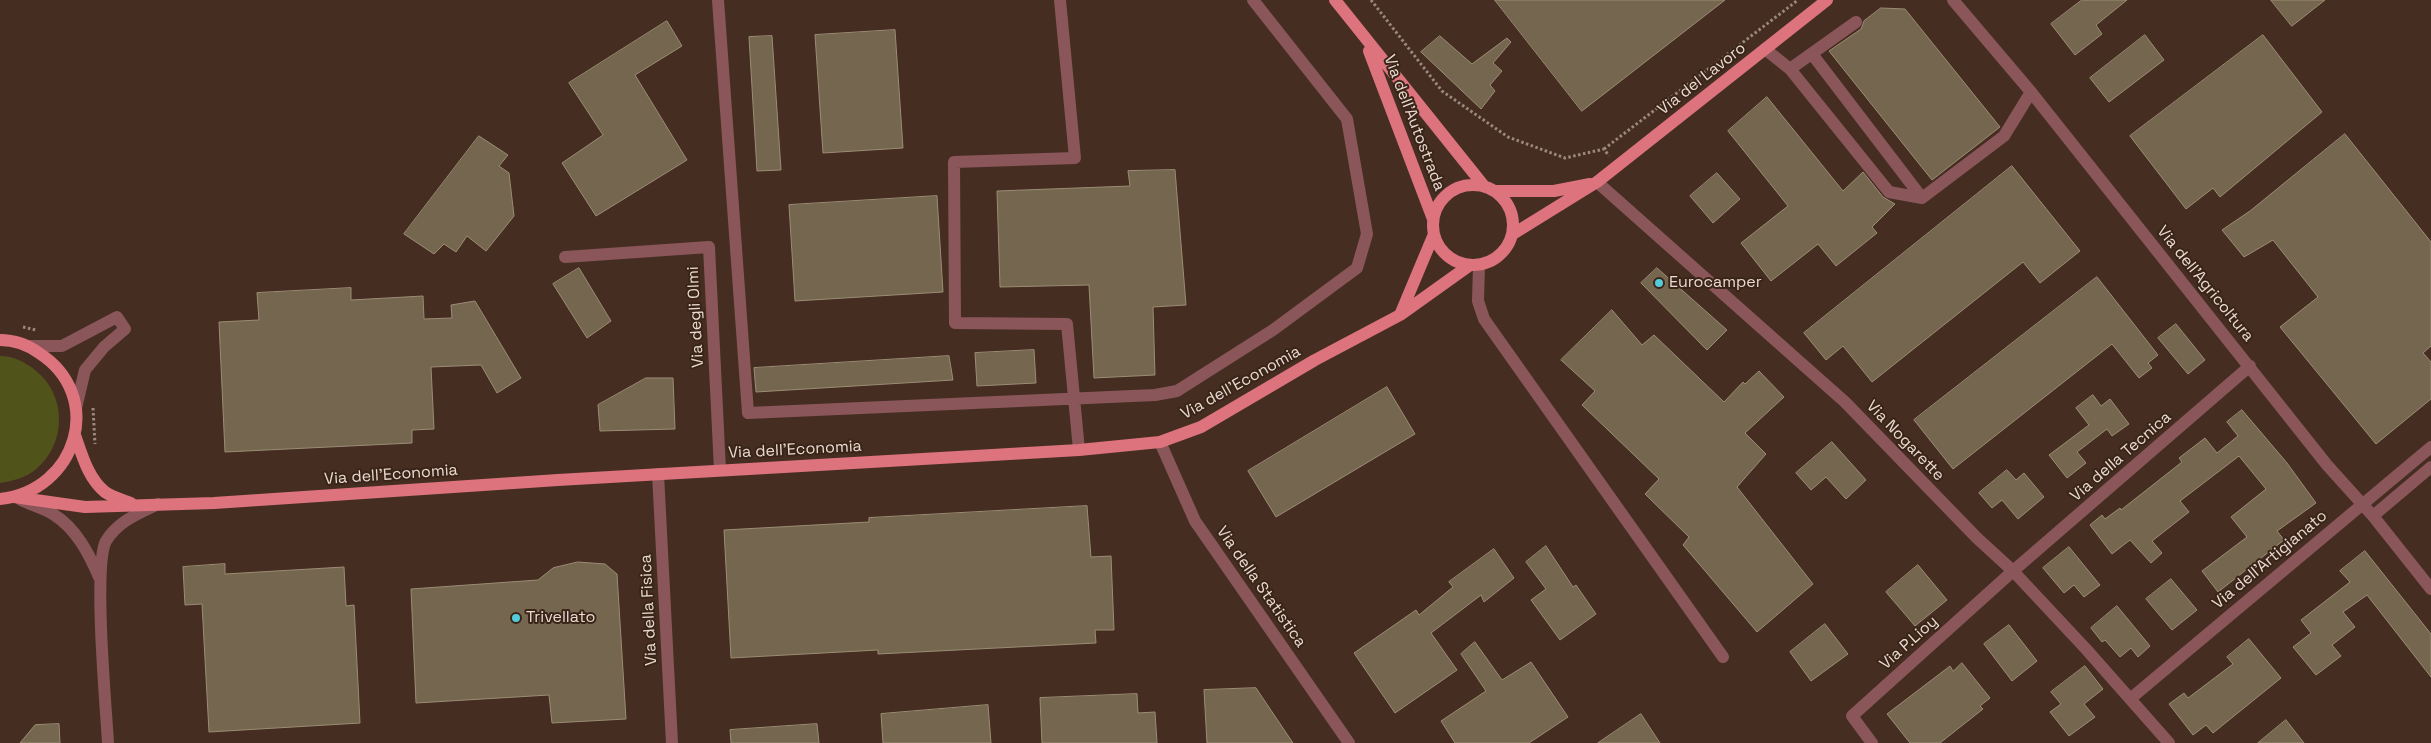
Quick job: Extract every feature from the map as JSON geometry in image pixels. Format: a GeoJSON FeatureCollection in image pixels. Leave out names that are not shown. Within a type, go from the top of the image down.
{"type":"FeatureCollection","features":[{"type":"Feature","properties":{"kind":"main road","name":"Via dell'Autostrada"},"geometry":{"type":"LineString","coordinates":[[1335,0],[1365,39],[1490,188],[1504,199],[1511,209],[1514,221],[1513,234]]}},
{"type":"Feature","properties":{"kind":"main road","name":"Via del Lavoro"},"geometry":{"type":"LineString","coordinates":[[1513,234],[1597,182],[1827,0]]}},
{"type":"Feature","properties":{"kind":"main road","name":"Via dell'Autostrada"},"geometry":{"type":"LineString","coordinates":[[1365,39],[1433,219],[1434,234],[1438,246],[1446,256],[1457,262],[1475,265]]}},
{"type":"Feature","properties":{"kind":"main road","name":"Via del Lavoro"},"geometry":{"type":"LineString","coordinates":[[1490,188],[1554,190],[1597,182]]}},
{"type":"Feature","properties":{"kind":"main road","name":"Via dell'Autostrada"},"geometry":{"type":"LineString","coordinates":[[1433,219],[1438,206],[1452,191],[1471,184],[1490,188]]}},
{"type":"Feature","properties":{"kind":"main road"},"geometry":{"type":"LineString","coordinates":[[1400,315],[1434,234]]}},
{"type":"Feature","properties":{"kind":"main road"},"geometry":{"type":"LineString","coordinates":[[1475,265],[1491,262],[1501,255],[1509,245],[1513,234]]}},
{"type":"Feature","properties":{"kind":"main road","name":"Via dell'Economia"},"geometry":{"type":"LineString","coordinates":[[134,504],[214,502],[720,470],[1079,450],[1160,442],[1201,427],[1315,360],[1400,315],[1475,265]]}},
{"type":"Feature","properties":{"kind":"main road"},"geometry":{"type":"LineString","coordinates":[[0,340],[29,346],[52,361],[68,382],[76,408],[75,435],[67,457],[54,476],[35,489],[14,497],[0,499]]}},
{"type":"Feature","properties":{"kind":"main road"},"geometry":{"type":"LineString","coordinates":[[75,435],[85,464],[94,478],[106,492],[134,504]]}},
{"type":"Feature","properties":{"kind":"main road"},"geometry":{"type":"LineString","coordinates":[[14,497],[86,507],[134,504]]}},
{"type":"Feature","properties":{"kind":"street"},"geometry":{"type":"LineString","coordinates":[[718,0],[748,413],[1155,395],[1177,391],[1273,330],[1357,268],[1367,234],[1347,119],[1252,0]]}},
{"type":"Feature","properties":{"kind":"street"},"geometry":{"type":"LineString","coordinates":[[1060,0],[1075,158],[954,162],[955,323],[1067,324],[1079,450]]}},
{"type":"Feature","properties":{"kind":"street","name":"Via dell'Agricoltura"},"geometry":{"type":"LineString","coordinates":[[1953,0],[2031,92],[2327,465],[2373,516],[2431,589]]}},
{"type":"Feature","properties":{"kind":"street"},"geometry":{"type":"LineString","coordinates":[[1790,68],[1856,22]]}},
{"type":"Feature","properties":{"kind":"street"},"geometry":{"type":"LineString","coordinates":[[1765,49],[1790,68],[1889,192],[1922,198],[2004,136],[2031,92]]}},
{"type":"Feature","properties":{"kind":"street"},"geometry":{"type":"LineString","coordinates":[[1812,54],[1922,198]]}},
{"type":"Feature","properties":{"kind":"street","name":"Via Nogarette"},"geometry":{"type":"LineString","coordinates":[[1597,182],[1845,402],[1977,538],[2014,571],[2169,743]]}},
{"type":"Feature","properties":{"kind":"street","name":"Via degli Olmi"},"geometry":{"type":"LineString","coordinates":[[566,257],[709,247],[720,470]]}},
{"type":"Feature","properties":{"kind":"street"},"geometry":{"type":"LineString","coordinates":[[1475,265],[1478,301],[1484,319],[1723,657]]}},
{"type":"Feature","properties":{"kind":"street"},"geometry":{"type":"LineString","coordinates":[[29,346],[62,346],[117,317],[125,329],[104,347],[85,370],[76,408]]}},
{"type":"Feature","properties":{"kind":"street","name":"Via della Tecnica"},"geometry":{"type":"LineString","coordinates":[[2014,571],[2250,366]]}},
{"type":"Feature","properties":{"kind":"street","name":"Via della Statistica"},"geometry":{"type":"LineString","coordinates":[[1160,442],[1195,521],[1349,743]]}},
{"type":"Feature","properties":{"kind":"street","name":"Via dell'Artigianato"},"geometry":{"type":"LineString","coordinates":[[2130,698],[2431,447]]}},
{"type":"Feature","properties":{"kind":"street"},"geometry":{"type":"LineString","coordinates":[[2373,516],[2431,468]]}},
{"type":"Feature","properties":{"kind":"street","name":"Via della Fisica"},"geometry":{"type":"LineString","coordinates":[[658,474],[672,743]]}},
{"type":"Feature","properties":{"kind":"street"},"geometry":{"type":"LineString","coordinates":[[14,497],[53,514],[72,530],[88,550],[100,579]]}},
{"type":"Feature","properties":{"kind":"street"},"geometry":{"type":"LineString","coordinates":[[108,743],[100,579],[106,542],[124,520],[160,503]]}},
{"type":"Feature","properties":{"kind":"street","name":"Via P.Lioy"},"geometry":{"type":"LineString","coordinates":[[1872,743],[1852,716],[2014,571]]}},
{"type":"Feature","properties":{"kind":"path"},"geometry":{"type":"LineString","coordinates":[[1371,0],[1442,91],[1508,137],[1565,158],[1604,149],[1798,0]]}},
{"type":"Feature","properties":{"kind":"path"},"geometry":{"type":"LineString","coordinates":[[1604,149],[1616,167]]}},
{"type":"Feature","properties":{"kind":"path"},"geometry":{"type":"LineString","coordinates":[[20,326],[39,330]]}},
{"type":"Feature","properties":{"kind":"path"},"geometry":{"type":"LineString","coordinates":[[92,402],[96,448]]}},
{"type":"Feature","properties":{"kind":"shaded area"},"geometry":{"type":"Polygon","coordinates":[[[0,356],[14,358],[23,362],[46,380],[58,406],[59,420],[58,434],[46,459],[27,475],[0,483],[0,356]]]}},
{"type":"Feature","properties":{"kind":"building"},"geometry":{"type":"Polygon","coordinates":[[[1495,0],[1725,0],[1582,111],[1495,0]]]}},
{"type":"Feature","properties":{"kind":"building"},"geometry":{"type":"Polygon","coordinates":[[[2082,0],[2127,0],[2096,25],[2102,34],[2075,55],[2051,24],[2082,0]]]}},
{"type":"Feature","properties":{"kind":"building"},"geometry":{"type":"Polygon","coordinates":[[[2271,0],[2325,0],[2292,26],[2271,0]]]}},
{"type":"Feature","properties":{"kind":"building"},"geometry":{"type":"Polygon","coordinates":[[[1881,8],[1905,9],[2000,127],[1932,180],[1829,51],[1861,29],[1864,21],[1881,8]]]}},
{"type":"Feature","properties":{"kind":"building"},"geometry":{"type":"Polygon","coordinates":[[[667,21],[682,46],[635,75],[687,160],[596,216],[562,163],[603,135],[569,83],[667,21]]]}},
{"type":"Feature","properties":{"kind":"building"},"geometry":{"type":"Polygon","coordinates":[[[895,30],[903,148],[823,153],[815,35],[895,30]]]}},
{"type":"Feature","properties":{"kind":"building"},"geometry":{"type":"Polygon","coordinates":[[[2145,35],[2164,60],[2109,102],[2090,78],[2145,35]]]}},
{"type":"Feature","properties":{"kind":"building"},"geometry":{"type":"Polygon","coordinates":[[[2263,35],[2322,112],[2220,197],[2213,188],[2186,209],[2130,136],[2263,35]]]}},
{"type":"Feature","properties":{"kind":"building"},"geometry":{"type":"Polygon","coordinates":[[[772,36],[781,170],[757,171],[749,37],[772,36]]]}},
{"type":"Feature","properties":{"kind":"building"},"geometry":{"type":"Polygon","coordinates":[[[1440,36],[1472,64],[1507,38],[1511,42],[1493,63],[1502,71],[1490,85],[1495,91],[1481,109],[1421,52],[1440,36]]]}},
{"type":"Feature","properties":{"kind":"building"},"geometry":{"type":"Polygon","coordinates":[[[1767,97],[1843,191],[1863,172],[1883,197],[1895,204],[1872,227],[1877,233],[1836,266],[1818,244],[1771,281],[1741,243],[1788,206],[1728,131],[1767,97]]]}},
{"type":"Feature","properties":{"kind":"building"},"geometry":{"type":"Polygon","coordinates":[[[2345,134],[2431,242],[2431,346],[2423,353],[2431,362],[2431,399],[2376,444],[2280,327],[2318,297],[2273,240],[2244,257],[2222,230],[2250,211],[2345,134]]]}},
{"type":"Feature","properties":{"kind":"building"},"geometry":{"type":"Polygon","coordinates":[[[479,136],[508,155],[499,166],[509,173],[514,216],[486,251],[467,236],[456,252],[444,244],[434,254],[404,234],[479,136]]]}},
{"type":"Feature","properties":{"kind":"building"},"geometry":{"type":"Polygon","coordinates":[[[2012,166],[2080,251],[2040,283],[2023,262],[1872,382],[1843,346],[1826,360],[1804,333],[2012,166]]]}},
{"type":"Feature","properties":{"kind":"building"},"geometry":{"type":"Polygon","coordinates":[[[1175,170],[1186,305],[1153,307],[1155,375],[1094,378],[1089,285],[1000,287],[997,191],[1130,186],[1128,171],[1175,170]]]}},
{"type":"Feature","properties":{"kind":"building"},"geometry":{"type":"Polygon","coordinates":[[[1717,173],[1740,199],[1713,223],[1690,196],[1717,173]]]}},
{"type":"Feature","properties":{"kind":"building"},"geometry":{"type":"Polygon","coordinates":[[[937,196],[943,292],[795,301],[789,205],[937,196]]]}},
{"type":"Feature","properties":{"kind":"building"},"geometry":{"type":"Polygon","coordinates":[[[579,268],[611,321],[587,338],[553,284],[579,268]]]}},
{"type":"Feature","properties":{"kind":"building"},"geometry":{"type":"Polygon","coordinates":[[[1657,268],[1727,330],[1707,350],[1641,283],[1657,268]]]}},
{"type":"Feature","properties":{"kind":"building"},"geometry":{"type":"Polygon","coordinates":[[[2097,277],[2158,355],[2148,363],[2152,368],[2139,378],[2112,344],[1953,469],[1914,420],[2097,277]]]}},
{"type":"Feature","properties":{"kind":"building"},"geometry":{"type":"Polygon","coordinates":[[[351,288],[351,300],[423,296],[424,319],[452,318],[451,305],[475,301],[521,378],[497,393],[481,365],[431,367],[434,429],[412,430],[412,443],[225,452],[219,322],[259,320],[257,293],[351,288]]]}},
{"type":"Feature","properties":{"kind":"building"},"geometry":{"type":"Polygon","coordinates":[[[1612,310],[1642,345],[1654,335],[1724,402],[1743,382],[1745,384],[1759,371],[1784,397],[1745,433],[1766,454],[1737,487],[1813,584],[1757,632],[1683,545],[1689,537],[1645,494],[1659,479],[1582,405],[1595,391],[1561,360],[1612,310]]]}},
{"type":"Feature","properties":{"kind":"building"},"geometry":{"type":"Polygon","coordinates":[[[2176,324],[2205,360],[2188,374],[2158,338],[2176,324]]]}},
{"type":"Feature","properties":{"kind":"building"},"geometry":{"type":"Polygon","coordinates":[[[1034,350],[1036,383],[977,386],[975,353],[1034,350]]]}},
{"type":"Feature","properties":{"kind":"building"},"geometry":{"type":"Polygon","coordinates":[[[949,356],[953,380],[756,392],[754,368],[949,356]]]}},
{"type":"Feature","properties":{"kind":"building"},"geometry":{"type":"Polygon","coordinates":[[[646,378],[673,378],[675,429],[600,431],[598,405],[646,378]]]}},
{"type":"Feature","properties":{"kind":"building"},"geometry":{"type":"Polygon","coordinates":[[[1387,387],[1415,434],[1276,517],[1248,471],[1387,387]]]}},
{"type":"Feature","properties":{"kind":"building"},"geometry":{"type":"Polygon","coordinates":[[[2093,395],[2101,406],[2110,399],[2129,424],[2112,436],[2107,429],[2077,452],[2086,463],[2067,478],[2049,455],[2089,425],[2076,408],[2093,395]]]}},
{"type":"Feature","properties":{"kind":"building"},"geometry":{"type":"Polygon","coordinates":[[[2242,410],[2287,463],[2316,503],[2277,531],[2284,540],[2218,592],[2202,571],[2247,537],[2231,517],[2266,489],[2239,456],[2180,501],[2189,512],[2152,541],[2162,553],[2151,563],[2130,540],[2112,554],[2090,525],[2102,515],[2105,519],[2120,508],[2121,510],[2182,462],[2179,458],[2205,438],[2217,453],[2238,436],[2227,422],[2242,410]]]}},
{"type":"Feature","properties":{"kind":"building"},"geometry":{"type":"Polygon","coordinates":[[[1832,442],[1866,480],[1846,499],[1826,477],[1811,490],[1796,473],[1832,442]]]}},
{"type":"Feature","properties":{"kind":"building"},"geometry":{"type":"Polygon","coordinates":[[[2007,470],[2016,480],[2024,473],[2044,497],[2018,519],[2002,500],[1992,508],[1979,493],[2007,470]]]}},
{"type":"Feature","properties":{"kind":"building"},"geometry":{"type":"Polygon","coordinates":[[[1087,506],[1091,557],[1111,556],[1114,630],[1095,630],[1096,643],[878,654],[878,650],[731,658],[724,530],[869,522],[869,518],[1087,506]]]}},
{"type":"Feature","properties":{"kind":"building"},"geometry":{"type":"Polygon","coordinates":[[[1546,546],[1573,587],[1576,585],[1596,614],[1560,640],[1531,600],[1546,589],[1526,562],[1546,546]]]}},
{"type":"Feature","properties":{"kind":"building"},"geometry":{"type":"Polygon","coordinates":[[[2069,547],[2100,585],[2084,597],[2074,585],[2064,593],[2043,568],[2069,547]]]}},
{"type":"Feature","properties":{"kind":"building"},"geometry":{"type":"Polygon","coordinates":[[[1494,549],[1514,578],[1484,602],[1481,595],[1431,633],[1457,670],[1395,713],[1354,653],[1416,610],[1419,615],[1453,587],[1449,582],[1494,549]]]}},
{"type":"Feature","properties":{"kind":"building"},"geometry":{"type":"Polygon","coordinates":[[[2365,551],[2431,634],[2431,677],[2367,595],[2343,612],[2355,627],[2332,645],[2341,656],[2316,675],[2293,647],[2311,633],[2301,620],[2350,582],[2340,571],[2365,551]]]}},
{"type":"Feature","properties":{"kind":"building","name":"Trivellato"},"geometry":{"type":"Polygon","coordinates":[[[578,562],[605,564],[617,574],[626,719],[552,723],[549,695],[416,703],[411,589],[538,580],[553,568],[578,562]]]}},
{"type":"Feature","properties":{"kind":"building"},"geometry":{"type":"Polygon","coordinates":[[[225,564],[225,574],[344,567],[346,606],[354,605],[360,723],[209,732],[202,604],[185,605],[183,567],[225,564]]]}},
{"type":"Feature","properties":{"kind":"building"},"geometry":{"type":"Polygon","coordinates":[[[1918,565],[1947,600],[1915,626],[1886,592],[1918,565]]]}},
{"type":"Feature","properties":{"kind":"building"},"geometry":{"type":"Polygon","coordinates":[[[2171,579],[2197,610],[2172,630],[2146,599],[2171,579]]]}},
{"type":"Feature","properties":{"kind":"building"},"geometry":{"type":"Polygon","coordinates":[[[2117,606],[2150,646],[2138,657],[2131,648],[2120,657],[2105,640],[2102,642],[2091,628],[2117,606]]]}},
{"type":"Feature","properties":{"kind":"building"},"geometry":{"type":"Polygon","coordinates":[[[1825,624],[1848,654],[1811,681],[1790,652],[1825,624]]]}},
{"type":"Feature","properties":{"kind":"building"},"geometry":{"type":"Polygon","coordinates":[[[2009,625],[2037,661],[2012,681],[1984,644],[2009,625]]]}},
{"type":"Feature","properties":{"kind":"building"},"geometry":{"type":"Polygon","coordinates":[[[2249,639],[2281,678],[2213,733],[2206,725],[2193,735],[2169,704],[2184,693],[2188,698],[2233,664],[2227,657],[2249,639]]]}},
{"type":"Feature","properties":{"kind":"building"},"geometry":{"type":"Polygon","coordinates":[[[1475,642],[1502,680],[1531,662],[1568,717],[1529,743],[1455,743],[1441,721],[1486,691],[1461,654],[1475,642]]]}},
{"type":"Feature","properties":{"kind":"building"},"geometry":{"type":"Polygon","coordinates":[[[1962,663],[1990,698],[1980,706],[1983,709],[1940,743],[1910,743],[1887,714],[1950,666],[1953,671],[1962,663]]]}},
{"type":"Feature","properties":{"kind":"building"},"geometry":{"type":"Polygon","coordinates":[[[2085,666],[2103,689],[2084,704],[2095,717],[2069,736],[2050,712],[2061,704],[2051,692],[2085,666]]]}},
{"type":"Feature","properties":{"kind":"building"},"geometry":{"type":"Polygon","coordinates":[[[1256,688],[1293,743],[1207,743],[1204,690],[1256,688]]]}},
{"type":"Feature","properties":{"kind":"building"},"geometry":{"type":"Polygon","coordinates":[[[1137,694],[1138,713],[1155,712],[1157,743],[1042,743],[1040,698],[1137,694]]]}},
{"type":"Feature","properties":{"kind":"building"},"geometry":{"type":"Polygon","coordinates":[[[988,705],[991,743],[883,743],[881,714],[988,705]]]}},
{"type":"Feature","properties":{"kind":"building"},"geometry":{"type":"Polygon","coordinates":[[[1641,714],[1660,743],[1598,743],[1641,714]]]}},
{"type":"Feature","properties":{"kind":"building"},"geometry":{"type":"Polygon","coordinates":[[[2286,720],[2304,743],[2258,743],[2286,720]]]}},
{"type":"Feature","properties":{"kind":"building"},"geometry":{"type":"Polygon","coordinates":[[[59,724],[60,743],[20,743],[35,725],[59,724]]]}},
{"type":"Feature","properties":{"kind":"building"},"geometry":{"type":"Polygon","coordinates":[[[817,724],[819,743],[731,743],[730,730],[817,724]]]}},
{"type":"Feature","properties":{"kind":"place","name":"Eurocamper"},"geometry":{"type":"Point","coordinates":[1659,283]}},
{"type":"Feature","properties":{"kind":"place","name":"Trivellato"},"geometry":{"type":"Point","coordinates":[516,618]}}]}
